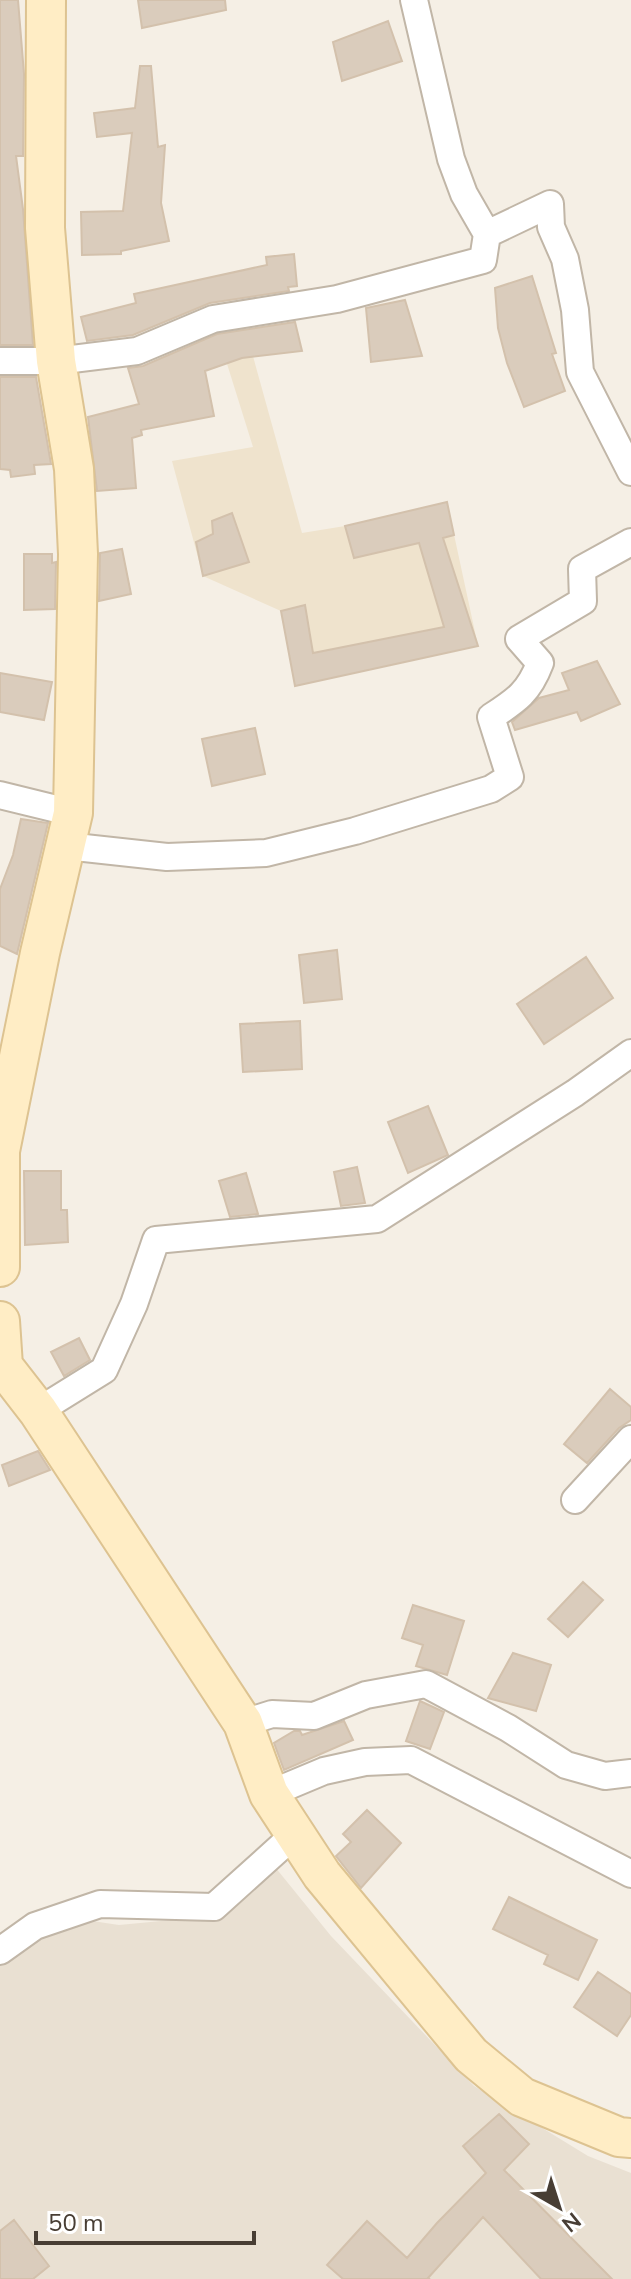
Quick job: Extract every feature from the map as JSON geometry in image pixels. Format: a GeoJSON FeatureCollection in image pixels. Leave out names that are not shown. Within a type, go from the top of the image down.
{"type":"FeatureCollection","features":[{"type":"Feature","properties":{"kind":"main road"},"geometry":{"type":"LineString","coordinates":[[0,1267],[0,1151],[40,953],[69,830],[78,554],[74,469],[56,361],[45,228],[46,0]]}},
{"type":"Feature","properties":{"kind":"main road"},"geometry":{"type":"LineString","coordinates":[[0,1321],[2,1367],[38,1411],[243,1723],[269,1794],[322,1875],[471,2055],[522,2097],[619,2137],[631,2138]]}},
{"type":"Feature","properties":{"kind":"street"},"geometry":{"type":"LineString","coordinates":[[0,361],[56,361],[137,351],[213,319],[337,299],[483,260],[487,234],[464,194],[451,159],[414,0]]}},
{"type":"Feature","properties":{"kind":"street"},"geometry":{"type":"LineString","coordinates":[[487,234],[550,204],[551,227],[565,259],[575,310],[580,372],[631,472]]}},
{"type":"Feature","properties":{"kind":"street"},"geometry":{"type":"LineString","coordinates":[[0,795],[69,830],[167,857],[266,853],[355,831],[491,789],[510,777],[491,717],[518,699],[532,683],[540,663],[519,639],[583,601],[582,569],[631,542]]}},
{"type":"Feature","properties":{"kind":"street"},"geometry":{"type":"LineString","coordinates":[[38,1411],[104,1370],[134,1304],[156,1240],[377,1219],[575,1093],[631,1053]]}},
{"type":"Feature","properties":{"kind":"street"},"geometry":{"type":"LineString","coordinates":[[575,1500],[631,1439]]}},
{"type":"Feature","properties":{"kind":"street"},"geometry":{"type":"LineString","coordinates":[[243,1723],[272,1714],[314,1716],[366,1695],[426,1684],[508,1728],[566,1765],[605,1776],[631,1773]]}},
{"type":"Feature","properties":{"kind":"street"},"geometry":{"type":"LineString","coordinates":[[269,1794],[324,1771],[365,1762],[411,1760],[631,1874]]}},
{"type":"Feature","properties":{"kind":"street"},"geometry":{"type":"LineString","coordinates":[[0,1951],[35,1926],[100,1904],[214,1907],[295,1834]]}},
{"type":"Feature","properties":{"kind":"shaded area"},"geometry":{"type":"Polygon","coordinates":[[[241,313],[302,533],[447,502],[478,646],[295,686],[281,611],[203,576],[172,461],[253,447],[213,319],[241,313]]]}},
{"type":"Feature","properties":{"kind":"shaded area"},"geometry":{"type":"Polygon","coordinates":[[[262,1851],[331,1936],[474,2086],[588,2156],[631,2173],[631,2279],[0,2279],[0,1952],[52,1915],[119,1925],[182,1919],[224,1904],[262,1851]]]}},
{"type":"Feature","properties":{"kind":"building"},"geometry":{"type":"Polygon","coordinates":[[[0,0],[18,0],[24,74],[23,156],[16,156],[33,345],[0,345],[0,0]]]}},
{"type":"Feature","properties":{"kind":"building"},"geometry":{"type":"Polygon","coordinates":[[[138,0],[225,0],[226,10],[142,28],[138,0]]]}},
{"type":"Feature","properties":{"kind":"building"},"geometry":{"type":"Polygon","coordinates":[[[388,21],[402,61],[342,81],[333,42],[388,21]]]}},
{"type":"Feature","properties":{"kind":"building"},"geometry":{"type":"Polygon","coordinates":[[[140,66],[151,66],[158,147],[165,145],[161,203],[169,241],[121,251],[121,254],[82,255],[81,212],[123,211],[132,133],[97,137],[94,113],[135,108],[140,66]]]}},
{"type":"Feature","properties":{"kind":"building"},"geometry":{"type":"Polygon","coordinates":[[[294,254],[297,286],[288,287],[289,291],[210,303],[133,335],[87,341],[81,317],[136,303],[134,294],[267,265],[266,257],[294,254]]]}},
{"type":"Feature","properties":{"kind":"building"},"geometry":{"type":"Polygon","coordinates":[[[532,276],[565,391],[524,407],[498,328],[495,288],[532,276]]]}},
{"type":"Feature","properties":{"kind":"building"},"geometry":{"type":"Polygon","coordinates":[[[405,300],[422,356],[371,362],[366,308],[405,300]]]}},
{"type":"Feature","properties":{"kind":"building"},"geometry":{"type":"Polygon","coordinates":[[[295,322],[302,351],[242,358],[205,371],[214,416],[141,430],[142,435],[132,438],[136,488],[97,491],[88,417],[139,404],[128,368],[143,366],[217,334],[295,322]]]}},
{"type":"Feature","properties":{"kind":"building"},"geometry":{"type":"Polygon","coordinates":[[[0,377],[36,377],[51,464],[34,465],[35,474],[11,477],[10,470],[0,469],[0,377]]]}},
{"type":"Feature","properties":{"kind":"building"},"geometry":{"type":"Polygon","coordinates":[[[447,502],[454,535],[443,538],[478,646],[295,686],[281,611],[305,605],[313,653],[444,627],[419,543],[354,558],[345,526],[447,502]]]}},
{"type":"Feature","properties":{"kind":"building"},"geometry":{"type":"Polygon","coordinates":[[[232,513],[249,562],[203,576],[196,542],[213,534],[212,521],[232,513]]]}},
{"type":"Feature","properties":{"kind":"building"},"geometry":{"type":"Polygon","coordinates":[[[122,549],[131,594],[99,601],[100,553],[122,549]]]}},
{"type":"Feature","properties":{"kind":"building"},"geometry":{"type":"Polygon","coordinates":[[[24,554],[52,554],[52,563],[56,562],[55,609],[24,610],[24,554]]]}},
{"type":"Feature","properties":{"kind":"building"},"geometry":{"type":"Polygon","coordinates":[[[597,661],[620,704],[581,721],[577,712],[515,730],[512,722],[539,698],[569,690],[562,673],[597,661]]]}},
{"type":"Feature","properties":{"kind":"building"},"geometry":{"type":"Polygon","coordinates":[[[0,673],[52,682],[44,720],[0,712],[0,673]]]}},
{"type":"Feature","properties":{"kind":"building"},"geometry":{"type":"Polygon","coordinates":[[[255,728],[265,774],[212,786],[202,739],[255,728]]]}},
{"type":"Feature","properties":{"kind":"building"},"geometry":{"type":"Polygon","coordinates":[[[21,819],[48,823],[17,954],[0,946],[0,889],[13,855],[21,819]]]}},
{"type":"Feature","properties":{"kind":"building"},"geometry":{"type":"Polygon","coordinates":[[[337,950],[342,999],[304,1003],[299,955],[337,950]]]}},
{"type":"Feature","properties":{"kind":"building"},"geometry":{"type":"Polygon","coordinates":[[[586,957],[613,998],[544,1044],[517,1004],[586,957]]]}},
{"type":"Feature","properties":{"kind":"building"},"geometry":{"type":"Polygon","coordinates":[[[300,1021],[302,1069],[243,1072],[240,1024],[300,1021]]]}},
{"type":"Feature","properties":{"kind":"building"},"geometry":{"type":"Polygon","coordinates":[[[428,1106],[448,1155],[408,1173],[388,1122],[428,1106]]]}},
{"type":"Feature","properties":{"kind":"building"},"geometry":{"type":"Polygon","coordinates":[[[357,1167],[365,1203],[341,1206],[334,1172],[357,1167]]]}},
{"type":"Feature","properties":{"kind":"building"},"geometry":{"type":"Polygon","coordinates":[[[24,1171],[61,1171],[61,1210],[67,1210],[68,1242],[25,1245],[24,1171]]]}},
{"type":"Feature","properties":{"kind":"building"},"geometry":{"type":"Polygon","coordinates":[[[246,1173],[258,1214],[230,1217],[219,1181],[246,1173]]]}},
{"type":"Feature","properties":{"kind":"building"},"geometry":{"type":"Polygon","coordinates":[[[79,1338],[90,1360],[64,1376],[51,1352],[79,1338]]]}},
{"type":"Feature","properties":{"kind":"building"},"geometry":{"type":"Polygon","coordinates":[[[610,1389],[631,1407],[631,1420],[619,1428],[587,1463],[564,1444],[610,1389]]]}},
{"type":"Feature","properties":{"kind":"building"},"geometry":{"type":"Polygon","coordinates":[[[38,1451],[50,1470],[9,1486],[2,1465],[38,1451]]]}},
{"type":"Feature","properties":{"kind":"building"},"geometry":{"type":"Polygon","coordinates":[[[583,1582],[603,1600],[568,1637],[548,1619],[583,1582]]]}},
{"type":"Feature","properties":{"kind":"building"},"geometry":{"type":"Polygon","coordinates":[[[413,1605],[464,1621],[447,1675],[416,1666],[423,1645],[402,1638],[413,1605]]]}},
{"type":"Feature","properties":{"kind":"building"},"geometry":{"type":"Polygon","coordinates":[[[513,1653],[551,1665],[536,1711],[488,1698],[513,1653]]]}},
{"type":"Feature","properties":{"kind":"building"},"geometry":{"type":"Polygon","coordinates":[[[420,1701],[444,1712],[430,1749],[406,1741],[420,1701]]]}},
{"type":"Feature","properties":{"kind":"building"},"geometry":{"type":"Polygon","coordinates":[[[344,1721],[353,1740],[284,1770],[274,1743],[294,1731],[300,1731],[302,1735],[344,1721]]]}},
{"type":"Feature","properties":{"kind":"building"},"geometry":{"type":"Polygon","coordinates":[[[367,1810],[401,1843],[361,1888],[336,1856],[351,1842],[343,1834],[367,1810]]]}},
{"type":"Feature","properties":{"kind":"building"},"geometry":{"type":"Polygon","coordinates":[[[509,1897],[597,1940],[578,1980],[544,1964],[548,1955],[493,1929],[509,1897]]]}},
{"type":"Feature","properties":{"kind":"building"},"geometry":{"type":"Polygon","coordinates":[[[598,1972],[631,1994],[631,2015],[617,2036],[574,2007],[598,1972]]]}},
{"type":"Feature","properties":{"kind":"building"},"geometry":{"type":"Polygon","coordinates":[[[499,2114],[529,2144],[504,2170],[612,2279],[541,2279],[483,2217],[430,2279],[343,2279],[327,2265],[367,2221],[407,2258],[486,2173],[463,2146],[499,2114]]]}},
{"type":"Feature","properties":{"kind":"building"},"geometry":{"type":"Polygon","coordinates":[[[14,2220],[49,2266],[33,2279],[0,2279],[0,2231],[14,2220]]]}}]}
